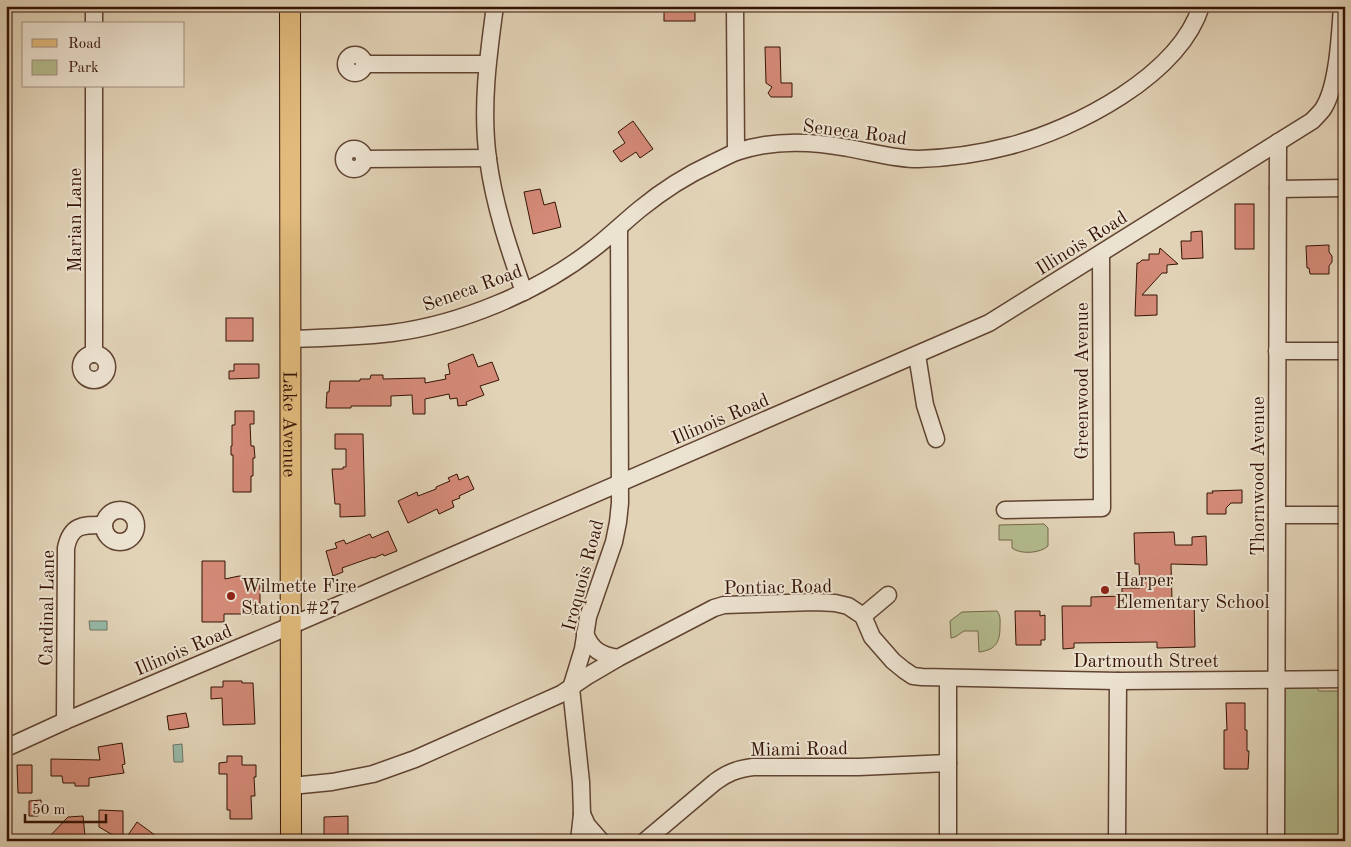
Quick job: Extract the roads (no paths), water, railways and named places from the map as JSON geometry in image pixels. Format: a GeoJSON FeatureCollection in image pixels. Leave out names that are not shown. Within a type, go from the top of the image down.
{"type":"FeatureCollection","features":[{"type":"Feature","properties":{"kind":"main road","name":"Lake Avenue"},"geometry":{"type":"LineString","coordinates":[[290,6],[291,841]]}},
{"type":"Feature","properties":{"kind":"street"},"geometry":{"type":"LineString","coordinates":[[94,6],[94,22]]}},
{"type":"Feature","properties":{"kind":"street"},"geometry":{"type":"LineString","coordinates":[[495,6],[487,64],[486,122],[488,158],[507,245],[524,292]]}},
{"type":"Feature","properties":{"kind":"street"},"geometry":{"type":"LineString","coordinates":[[735,6],[736,152]]}},
{"type":"Feature","properties":{"kind":"street","name":"Seneca Road"},"geometry":{"type":"LineString","coordinates":[[290,339],[345,338],[394,333],[426,327],[472,313],[524,292],[566,268],[592,250],[641,208],[674,185],[702,168],[736,152],[781,144],[825,144],[885,156],[916,159],[960,156],[1012,146],[1036,138],[1093,112],[1125,93],[1153,73],[1175,53],[1190,31],[1200,6]]}},
{"type":"Feature","properties":{"kind":"street","name":"Illinois Road"},"geometry":{"type":"LineString","coordinates":[[6,748],[989,323],[1312,121],[1322,110],[1329,98],[1343,26],[1342,6]]}},
{"type":"Feature","properties":{"kind":"street"},"geometry":{"type":"LineString","coordinates":[[364,64],[487,64]]}},
{"type":"Feature","properties":{"kind":"street","name":"Marian Lane"},"geometry":{"type":"LineString","coordinates":[[94,88],[94,354]]}},
{"type":"Feature","properties":{"kind":"street","name":"Thornwood Avenue"},"geometry":{"type":"LineString","coordinates":[[1276,841],[1278,142]]}},
{"type":"Feature","properties":{"kind":"street"},"geometry":{"type":"LineString","coordinates":[[364,159],[488,158]]}},
{"type":"Feature","properties":{"kind":"street"},"geometry":{"type":"LineString","coordinates":[[1278,188],[1345,188]]}},
{"type":"Feature","properties":{"kind":"street","name":"Iroquois Road"},"geometry":{"type":"LineString","coordinates":[[579,841],[582,814],[579,766],[570,688],[583,649],[596,589],[614,542],[618,522],[619,228]]}},
{"type":"Feature","properties":{"kind":"street","name":"Greenwood Avenue"},"geometry":{"type":"LineString","coordinates":[[1005,510],[1102,508],[1101,254]]}},
{"type":"Feature","properties":{"kind":"street"},"geometry":{"type":"LineString","coordinates":[[1277,351],[1345,351]]}},
{"type":"Feature","properties":{"kind":"street"},"geometry":{"type":"LineString","coordinates":[[917,354],[925,405],[936,439]]}},
{"type":"Feature","properties":{"kind":"street"},"geometry":{"type":"LineString","coordinates":[[1277,515],[1345,515]]}},
{"type":"Feature","properties":{"kind":"street","name":"Cardinal Lane"},"geometry":{"type":"LineString","coordinates":[[66,721],[67,540],[75,529],[86,525],[104,524]]}},
{"type":"Feature","properties":{"kind":"street"},"geometry":{"type":"LineString","coordinates":[[888,595],[863,616],[872,637],[904,670],[913,676],[948,678],[948,841]]}},
{"type":"Feature","properties":{"kind":"street","name":"Pontiac Road"},"geometry":{"type":"LineString","coordinates":[[291,786],[332,782],[373,774],[415,759],[562,694],[618,658],[714,608],[724,605],[806,602],[835,603],[848,606],[863,616]]}},
{"type":"Feature","properties":{"kind":"street"},"geometry":{"type":"LineString","coordinates":[[585,633],[588,642],[593,648],[608,656],[618,658]]}},
{"type":"Feature","properties":{"kind":"street","name":"Dartmouth Street"},"geometry":{"type":"LineString","coordinates":[[948,678],[1118,681],[1345,679]]}},
{"type":"Feature","properties":{"kind":"street"},"geometry":{"type":"LineString","coordinates":[[1117,841],[1118,681]]}},
{"type":"Feature","properties":{"kind":"street","name":"Miami Road"},"geometry":{"type":"LineString","coordinates":[[645,841],[715,782],[727,773],[739,769],[752,766],[859,766],[948,763]]}},
{"type":"Feature","properties":{"kind":"street"},"geometry":{"type":"LineString","coordinates":[[582,814],[587,825],[601,841]]}},
{"type":"Feature","properties":{"kind":"place","name":"Harper Elementary School"},"geometry":{"type":"Point","coordinates":[1105,590]}},
{"type":"Feature","properties":{"kind":"place","name":"Wilmette Fire Station #27"},"geometry":{"type":"Point","coordinates":[231,596]}}]}
